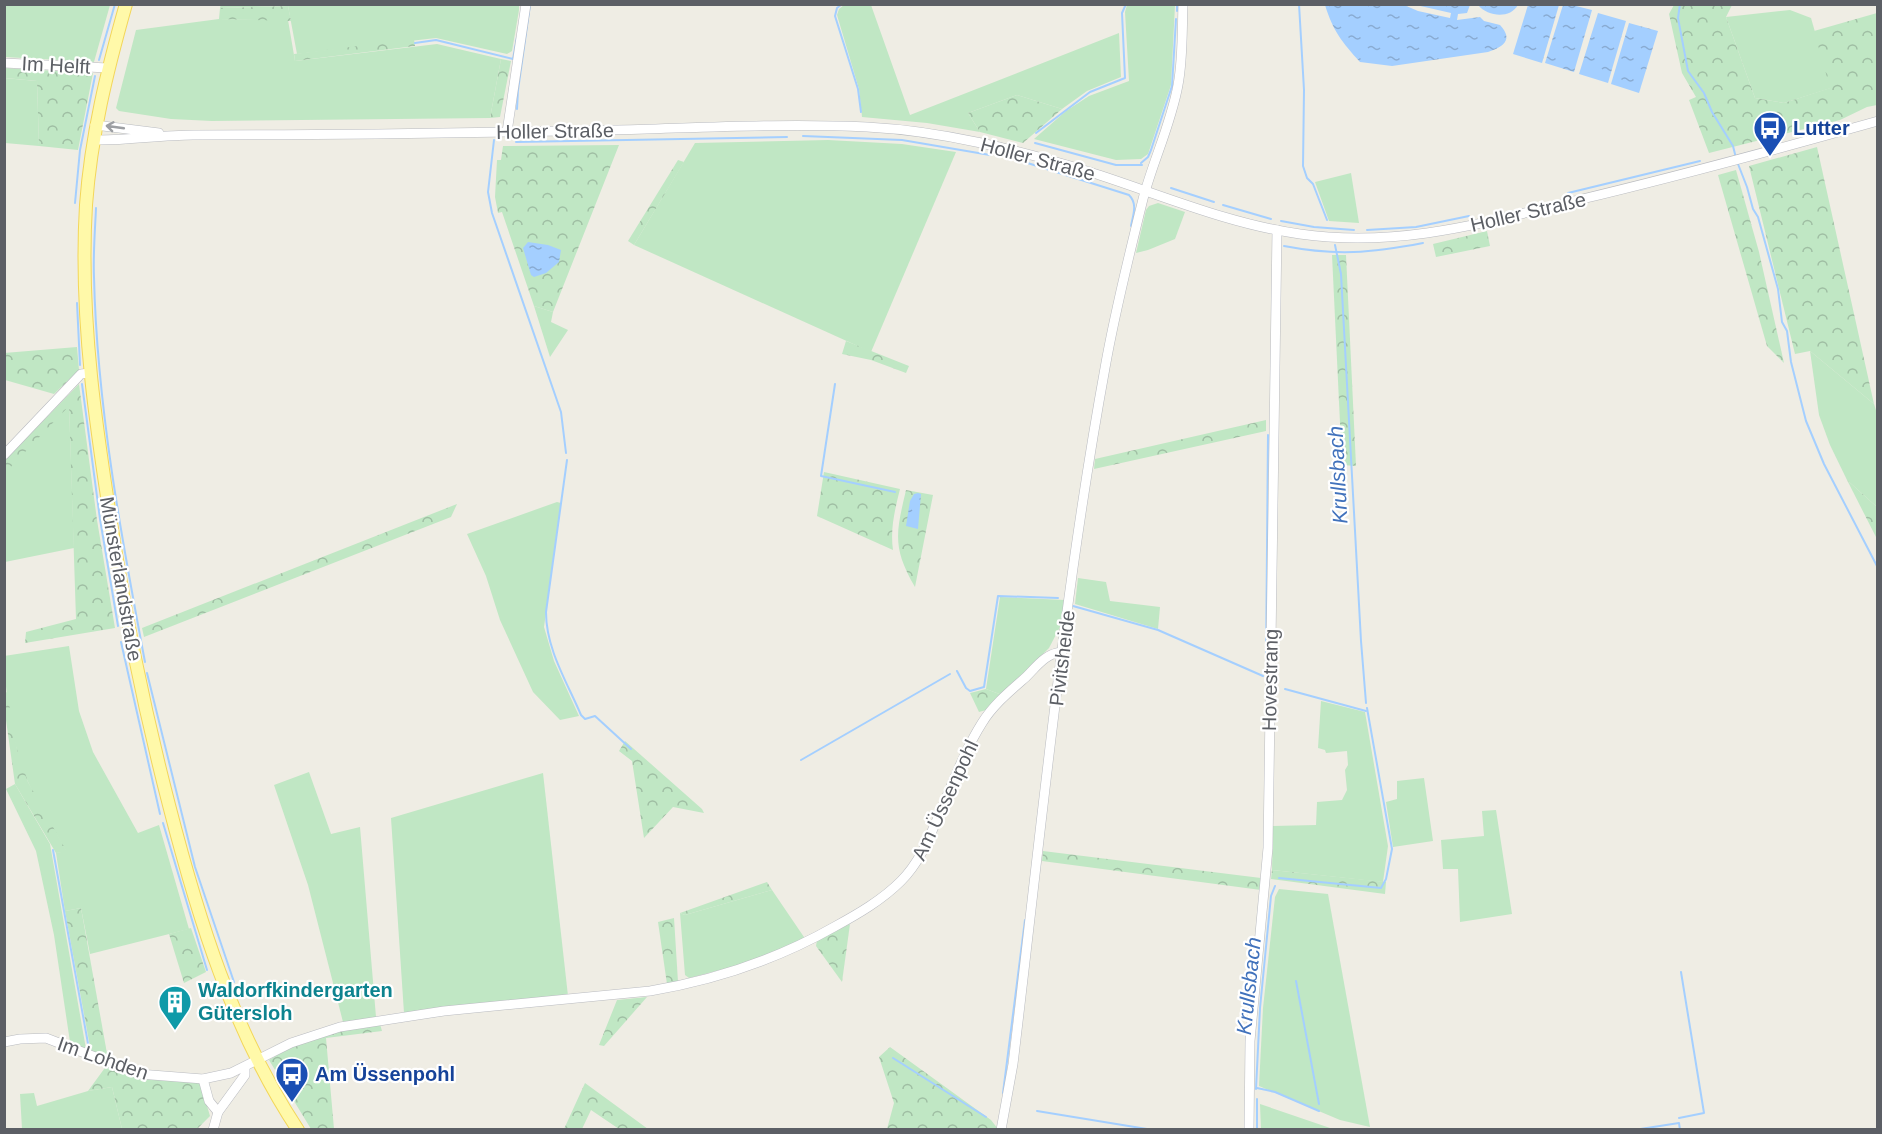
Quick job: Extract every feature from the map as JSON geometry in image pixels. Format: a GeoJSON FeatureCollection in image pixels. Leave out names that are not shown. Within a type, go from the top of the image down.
{"type":"FeatureCollection","features":[{"type":"Feature","properties":{"kind":"main road","name":"Münsterlandstraße"},"geometry":{"type":"LineString","coordinates":[[126,4],[95,124],[86,207],[85,274],[90,373],[98,441],[129,631],[149,725],[186,872],[204,930],[230,1000],[258,1060],[298,1130]]}},
{"type":"Feature","properties":{"kind":"street"},"geometry":{"type":"LineString","coordinates":[[507,132],[526,4]]}},
{"type":"Feature","properties":{"kind":"street","name":"Pivitsheide"},"geometry":{"type":"LineString","coordinates":[[1002,1130],[1013,1064],[1062,652],[1099,399],[1110,338],[1146,191],[1178,88],[1183,4]]}},
{"type":"Feature","properties":{"kind":"street","name":"Im Helft"},"geometry":{"type":"LineString","coordinates":[[4,63],[108,68]]}},
{"type":"Feature","properties":{"kind":"street","name":"Holler Straße"},"geometry":{"type":"LineString","coordinates":[[93,140],[119,141],[176,135],[803,126],[896,130],[1014,150],[1277,230],[1361,238],[1399,238],[1434,234],[1525,213],[1728,163],[1878,121]]}},
{"type":"Feature","properties":{"kind":"street","name":"Holler Straße"},"geometry":{"type":"LineString","coordinates":[[95,124],[176,135]]}},
{"type":"Feature","properties":{"kind":"street","name":"Hovestrang"},"geometry":{"type":"LineString","coordinates":[[1250,1130],[1250,1041],[1268,848],[1277,230]]}},
{"type":"Feature","properties":{"kind":"street"},"geometry":{"type":"LineString","coordinates":[[4,455],[81,374],[90,373]]}},
{"type":"Feature","properties":{"kind":"street","name":"Am Üssenpohl"},"geometry":{"type":"LineString","coordinates":[[258,1060],[291,1043],[340,1027],[444,1011],[618,996],[683,985],[760,963],[803,945],[886,895],[911,871],[926,846],[982,723],[1009,692],[1052,653],[1062,652]]}},
{"type":"Feature","properties":{"kind":"street","name":"Im Lohden"},"geometry":{"type":"LineString","coordinates":[[4,1042],[46,1038],[139,1074],[203,1080],[245,1067],[258,1060]]}},
{"type":"Feature","properties":{"kind":"street"},"geometry":{"type":"LineString","coordinates":[[203,1130],[211,1121],[215,1121],[245,1075],[245,1067]]}},
{"type":"Feature","properties":{"kind":"street"},"geometry":{"type":"LineString","coordinates":[[203,1080],[215,1121]]}},
{"type":"Feature","properties":{"kind":"green space"},"geometry":{"type":"Polygon","coordinates":[[[221,4],[519,4],[519,10],[512,51],[507,54],[436,38],[297,54],[288,6],[220,8],[221,4]]]}},
{"type":"Feature","properties":{"kind":"green space"},"geometry":{"type":"Polygon","coordinates":[[[4,5],[110,5],[94,62],[5,57],[4,5]]]}},
{"type":"Feature","properties":{"kind":"green space"},"geometry":{"type":"Polygon","coordinates":[[[844,5],[871,5],[910,115],[1119,33],[1121,77],[1087,91],[1062,109],[1017,95],[968,113],[980,132],[927,123],[862,117],[859,89],[837,15],[839,9],[844,5]]]}},
{"type":"Feature","properties":{"kind":"green space"},"geometry":{"type":"Polygon","coordinates":[[[1127,5],[1175,5],[1171,85],[1148,154],[1141,159],[1116,160],[1034,139],[1066,111],[1089,96],[1129,81],[1125,12],[1127,5]]]}},
{"type":"Feature","properties":{"kind":"green space"},"geometry":{"type":"Polygon","coordinates":[[[1674,5],[1732,5],[1726,17],[1755,98],[1784,103],[1830,88],[1814,31],[1877,13],[1877,105],[1867,107],[1840,120],[1709,153],[1689,100],[1696,97],[1682,73],[1669,14],[1674,5]]]}},
{"type":"Feature","properties":{"kind":"green space"},"geometry":{"type":"Polygon","coordinates":[[[288,6],[291,21],[219,19],[220,8],[288,6]]]}},
{"type":"Feature","properties":{"kind":"green space"},"geometry":{"type":"Polygon","coordinates":[[[1790,10],[1811,18],[1831,88],[1784,103],[1755,98],[1726,17],[1790,10]]]}},
{"type":"Feature","properties":{"kind":"green space"},"geometry":{"type":"Polygon","coordinates":[[[219,19],[288,20],[295,61],[437,44],[501,59],[490,118],[212,121],[171,119],[119,111],[116,108],[136,30],[219,19]]]}},
{"type":"Feature","properties":{"kind":"green space"},"geometry":{"type":"Polygon","coordinates":[[[414,39],[415,46],[295,61],[294,54],[414,39]]]}},
{"type":"Feature","properties":{"kind":"green space"},"geometry":{"type":"Polygon","coordinates":[[[501,59],[511,61],[500,117],[490,118],[501,59]]]}},
{"type":"Feature","properties":{"kind":"green space"},"geometry":{"type":"Polygon","coordinates":[[[4,68],[93,73],[78,150],[39,146],[37,81],[5,78],[4,68]]]}},
{"type":"Feature","properties":{"kind":"green space"},"geometry":{"type":"Polygon","coordinates":[[[4,78],[37,81],[39,146],[5,143],[4,78]]]}},
{"type":"Feature","properties":{"kind":"green space"},"geometry":{"type":"Polygon","coordinates":[[[1017,95],[1062,109],[1023,143],[980,132],[968,113],[1017,95]]]}},
{"type":"Feature","properties":{"kind":"green space"},"geometry":{"type":"Polygon","coordinates":[[[828,140],[902,144],[956,152],[871,352],[634,245],[695,143],[828,140]]]}},
{"type":"Feature","properties":{"kind":"green space"},"geometry":{"type":"Polygon","coordinates":[[[619,145],[553,312],[534,306],[502,212],[498,213],[495,197],[497,160],[501,160],[503,146],[619,145]]]}},
{"type":"Feature","properties":{"kind":"green space"},"geometry":{"type":"Polygon","coordinates":[[[1817,147],[1874,404],[1810,351],[1795,354],[1749,166],[1817,147]]]}},
{"type":"Feature","properties":{"kind":"green space"},"geometry":{"type":"Polygon","coordinates":[[[678,160],[684,162],[634,245],[628,241],[678,160]]]}},
{"type":"Feature","properties":{"kind":"green space"},"geometry":{"type":"Polygon","coordinates":[[[1736,170],[1759,252],[1784,363],[1767,346],[1718,175],[1736,170]]]}},
{"type":"Feature","properties":{"kind":"green space"},"geometry":{"type":"Polygon","coordinates":[[[1351,173],[1359,223],[1329,221],[1315,182],[1351,173]]]}},
{"type":"Feature","properties":{"kind":"green space"},"geometry":{"type":"Polygon","coordinates":[[[1158,203],[1185,212],[1175,239],[1136,253],[1146,210],[1149,206],[1158,203]]]}},
{"type":"Feature","properties":{"kind":"green space"},"geometry":{"type":"Polygon","coordinates":[[[1487,231],[1490,246],[1436,257],[1433,244],[1487,231]]]}},
{"type":"Feature","properties":{"kind":"green space"},"geometry":{"type":"Polygon","coordinates":[[[1332,255],[1346,255],[1356,466],[1342,465],[1332,255]]]}},
{"type":"Feature","properties":{"kind":"green space"},"geometry":{"type":"Polygon","coordinates":[[[534,306],[553,312],[551,322],[568,330],[550,357],[534,306]]]}},
{"type":"Feature","properties":{"kind":"green space"},"geometry":{"type":"Polygon","coordinates":[[[846,341],[909,366],[906,373],[871,360],[842,354],[846,341]]]}},
{"type":"Feature","properties":{"kind":"green space"},"geometry":{"type":"Polygon","coordinates":[[[77,347],[79,370],[54,394],[5,380],[4,353],[77,347]]]}},
{"type":"Feature","properties":{"kind":"green space"},"geometry":{"type":"Polygon","coordinates":[[[1810,351],[1874,404],[1878,417],[1877,507],[1847,480],[1830,445],[1819,415],[1810,351]]]}},
{"type":"Feature","properties":{"kind":"green space"},"geometry":{"type":"Polygon","coordinates":[[[79,384],[97,520],[115,628],[25,643],[26,632],[76,619],[69,406],[5,473],[5,460],[79,384]]]}},
{"type":"Feature","properties":{"kind":"green space"},"geometry":{"type":"Polygon","coordinates":[[[69,405],[74,548],[5,562],[4,473],[69,405]]]}},
{"type":"Feature","properties":{"kind":"green space"},"geometry":{"type":"Polygon","coordinates":[[[1266,420],[1266,431],[1094,469],[1095,459],[1266,420]]]}},
{"type":"Feature","properties":{"kind":"green space"},"geometry":{"type":"Polygon","coordinates":[[[824,472],[900,489],[893,527],[893,550],[817,516],[824,472]]]}},
{"type":"Feature","properties":{"kind":"green space"},"geometry":{"type":"Polygon","coordinates":[[[1847,480],[1877,507],[1877,539],[1847,480]]]}},
{"type":"Feature","properties":{"kind":"green space"},"geometry":{"type":"Polygon","coordinates":[[[906,490],[933,495],[915,587],[902,561],[898,540],[906,490]]]}},
{"type":"Feature","properties":{"kind":"green space"},"geometry":{"type":"Polygon","coordinates":[[[557,502],[561,503],[544,627],[554,661],[579,716],[560,720],[533,692],[500,620],[486,576],[467,534],[557,502]]]}},
{"type":"Feature","properties":{"kind":"green space"},"geometry":{"type":"Polygon","coordinates":[[[457,504],[451,517],[144,637],[142,628],[457,504]]]}},
{"type":"Feature","properties":{"kind":"green space"},"geometry":{"type":"Polygon","coordinates":[[[1078,578],[1106,582],[1110,601],[1160,607],[1158,629],[1075,604],[1078,578]]]}},
{"type":"Feature","properties":{"kind":"green space"},"geometry":{"type":"Polygon","coordinates":[[[1000,597],[1065,600],[1061,625],[1049,648],[1002,695],[986,689],[1000,597]]]}},
{"type":"Feature","properties":{"kind":"green space"},"geometry":{"type":"Polygon","coordinates":[[[69,646],[79,711],[93,752],[138,833],[159,825],[189,929],[90,954],[81,908],[65,911],[56,853],[66,851],[37,800],[23,769],[11,720],[5,671],[4,656],[69,646]]]}},
{"type":"Feature","properties":{"kind":"green space"},"geometry":{"type":"Polygon","coordinates":[[[986,689],[1002,695],[986,710],[979,712],[970,693],[986,689]]]}},
{"type":"Feature","properties":{"kind":"green space"},"geometry":{"type":"Polygon","coordinates":[[[7,692],[17,749],[28,782],[67,852],[56,853],[15,784],[5,713],[5,693],[7,692]]]}},
{"type":"Feature","properties":{"kind":"green space"},"geometry":{"type":"Polygon","coordinates":[[[1321,701],[1365,712],[1388,846],[1383,882],[1272,870],[1273,826],[1316,825],[1317,802],[1342,800],[1347,790],[1345,770],[1348,765],[1347,751],[1326,753],[1325,750],[1318,748],[1321,701]]]}},
{"type":"Feature","properties":{"kind":"green space"},"geometry":{"type":"Polygon","coordinates":[[[625,741],[704,813],[673,807],[644,838],[632,761],[619,751],[625,741]]]}},
{"type":"Feature","properties":{"kind":"green space"},"geometry":{"type":"Polygon","coordinates":[[[309,772],[331,834],[360,827],[376,1017],[343,1022],[308,885],[274,785],[309,772]]]}},
{"type":"Feature","properties":{"kind":"green space"},"geometry":{"type":"Polygon","coordinates":[[[543,773],[568,996],[404,1013],[391,818],[543,773]]]}},
{"type":"Feature","properties":{"kind":"green space"},"geometry":{"type":"Polygon","coordinates":[[[1424,778],[1433,841],[1393,847],[1386,802],[1397,799],[1397,781],[1424,778]]]}},
{"type":"Feature","properties":{"kind":"green space"},"geometry":{"type":"Polygon","coordinates":[[[15,784],[50,844],[86,1049],[70,1042],[54,935],[36,851],[6,789],[15,784]]]}},
{"type":"Feature","properties":{"kind":"green space"},"geometry":{"type":"Polygon","coordinates":[[[1496,810],[1512,914],[1460,922],[1458,869],[1443,869],[1441,840],[1484,836],[1482,811],[1496,810]]]}},
{"type":"Feature","properties":{"kind":"green space"},"geometry":{"type":"Polygon","coordinates":[[[1043,851],[1261,878],[1261,890],[1042,861],[1043,851]]]}},
{"type":"Feature","properties":{"kind":"green space"},"geometry":{"type":"Polygon","coordinates":[[[1272,870],[1386,882],[1385,894],[1271,879],[1272,870]]]}},
{"type":"Feature","properties":{"kind":"green space"},"geometry":{"type":"Polygon","coordinates":[[[767,882],[772,890],[685,915],[680,913],[767,882]]]}},
{"type":"Feature","properties":{"kind":"green space"},"geometry":{"type":"Polygon","coordinates":[[[1279,889],[1328,894],[1370,1127],[1340,1120],[1259,1086],[1263,1008],[1275,897],[1279,889]]]}},
{"type":"Feature","properties":{"kind":"green space"},"geometry":{"type":"Polygon","coordinates":[[[772,890],[806,940],[759,960],[689,978],[685,975],[680,913],[685,915],[772,890]]]}},
{"type":"Feature","properties":{"kind":"green space"},"geometry":{"type":"Polygon","coordinates":[[[81,908],[108,1059],[91,1052],[65,911],[81,908]]]}},
{"type":"Feature","properties":{"kind":"green space"},"geometry":{"type":"Polygon","coordinates":[[[674,918],[678,982],[667,984],[658,922],[674,918]]]}},
{"type":"Feature","properties":{"kind":"green space"},"geometry":{"type":"Polygon","coordinates":[[[850,924],[842,982],[816,946],[817,940],[850,924]]]}},
{"type":"Feature","properties":{"kind":"green space"},"geometry":{"type":"Polygon","coordinates":[[[191,928],[206,972],[184,983],[169,934],[191,928]]]}},
{"type":"Feature","properties":{"kind":"green space"},"geometry":{"type":"Polygon","coordinates":[[[647,997],[604,1046],[599,1045],[617,1000],[647,997]]]}},
{"type":"Feature","properties":{"kind":"green space"},"geometry":{"type":"Polygon","coordinates":[[[380,1024],[382,1031],[326,1038],[334,1129],[311,1129],[269,1060],[292,1046],[331,1032],[380,1024]]]}},
{"type":"Feature","properties":{"kind":"green space"},"geometry":{"type":"Polygon","coordinates":[[[890,1047],[991,1120],[998,1129],[887,1129],[894,1103],[879,1057],[890,1047]]]}},
{"type":"Feature","properties":{"kind":"green space"},"geometry":{"type":"Polygon","coordinates":[[[107,1065],[200,1082],[210,1116],[197,1129],[122,1129],[112,1087],[88,1091],[107,1065]]]}},
{"type":"Feature","properties":{"kind":"green space"},"geometry":{"type":"Polygon","coordinates":[[[585,1083],[648,1129],[619,1129],[591,1110],[582,1129],[564,1129],[585,1083]]]}},
{"type":"Feature","properties":{"kind":"green space"},"geometry":{"type":"Polygon","coordinates":[[[112,1087],[122,1129],[22,1129],[20,1094],[34,1093],[37,1106],[88,1091],[112,1087]]]}},
{"type":"Feature","properties":{"kind":"green space"},"geometry":{"type":"Polygon","coordinates":[[[1260,1104],[1333,1129],[1261,1129],[1260,1104]]]}},
{"type":"Feature","properties":{"kind":"water"},"geometry":{"type":"Polygon","coordinates":[[[1325,5],[1404,5],[1418,11],[1450,18],[1451,13],[1416,5],[1470,5],[1467,13],[1458,14],[1457,20],[1480,17],[1484,21],[1500,25],[1506,39],[1498,48],[1488,52],[1392,66],[1360,62],[1339,36],[1325,5]]]}},
{"type":"Feature","properties":{"kind":"water"},"geometry":{"type":"Polygon","coordinates":[[[1478,5],[1518,5],[1510,13],[1499,15],[1487,12],[1478,5]]]}},
{"type":"Feature","properties":{"kind":"water"},"geometry":{"type":"Polygon","coordinates":[[[1528,5],[1559,5],[1542,63],[1513,54],[1528,5]]]}},
{"type":"Feature","properties":{"kind":"water"},"geometry":{"type":"Polygon","coordinates":[[[1563,5],[1592,10],[1574,72],[1545,63],[1563,5]]]}},
{"type":"Feature","properties":{"kind":"water"},"geometry":{"type":"Polygon","coordinates":[[[1598,13],[1626,21],[1608,83],[1579,74],[1598,13]]]}},
{"type":"Feature","properties":{"kind":"water"},"geometry":{"type":"Polygon","coordinates":[[[1629,23],[1658,31],[1639,93],[1611,84],[1629,23]]]}},
{"type":"Feature","properties":{"kind":"water"},"geometry":{"type":"Polygon","coordinates":[[[528,242],[561,250],[559,262],[546,273],[534,277],[531,275],[523,248],[528,242]]]}},
{"type":"Feature","properties":{"kind":"water"},"geometry":{"type":"Polygon","coordinates":[[[914,494],[921,494],[918,529],[906,526],[910,501],[914,494]]]}},
{"type":"Feature","properties":{"kind":"waterway"},"geometry":{"type":"LineString","coordinates":[[99,60],[115,4]]}},
{"type":"Feature","properties":{"kind":"waterway"},"geometry":{"type":"LineString","coordinates":[[790,4],[795,4]]}},
{"type":"Feature","properties":{"kind":"waterway"},"geometry":{"type":"LineString","coordinates":[[842,4],[837,8],[835,16],[858,89],[861,112]]}},
{"type":"Feature","properties":{"kind":"waterway"},"geometry":{"type":"LineString","coordinates":[[1036,133],[1090,92],[1125,78],[1122,13],[1126,4]]}},
{"type":"Feature","properties":{"kind":"waterway"},"geometry":{"type":"LineString","coordinates":[[1177,4],[1177,11]]}},
{"type":"Feature","properties":{"kind":"waterway","name":"Krullsbach"},"geometry":{"type":"LineString","coordinates":[[1299,4],[1304,90],[1303,166],[1307,178],[1313,184],[1327,220]]}},
{"type":"Feature","properties":{"kind":"waterway","name":"Lutter"},"geometry":{"type":"LineString","coordinates":[[1680,4],[1678,18],[1688,71],[1704,93],[1712,112],[1733,146],[1736,158]]}},
{"type":"Feature","properties":{"kind":"waterway"},"geometry":{"type":"LineString","coordinates":[[517,109],[530,5]]}},
{"type":"Feature","properties":{"kind":"waterway"},"geometry":{"type":"LineString","coordinates":[[1141,163],[1148,157],[1151,150],[1172,86],[1176,19]]}},
{"type":"Feature","properties":{"kind":"waterway"},"geometry":{"type":"LineString","coordinates":[[415,43],[436,40],[513,59],[517,37]]}},
{"type":"Feature","properties":{"kind":"waterway"},"geometry":{"type":"LineString","coordinates":[[75,203],[80,150],[95,76]]}},
{"type":"Feature","properties":{"kind":"waterway"},"geometry":{"type":"LineString","coordinates":[[803,136],[902,140],[990,155]]}},
{"type":"Feature","properties":{"kind":"waterway"},"geometry":{"type":"LineString","coordinates":[[516,142],[787,137]]}},
{"type":"Feature","properties":{"kind":"waterway"},"geometry":{"type":"LineString","coordinates":[[494,140],[488,192],[492,213],[561,412],[566,453]]}},
{"type":"Feature","properties":{"kind":"waterway"},"geometry":{"type":"LineString","coordinates":[[1035,143],[1116,165],[1142,165]]}},
{"type":"Feature","properties":{"kind":"waterway"},"geometry":{"type":"LineString","coordinates":[[1018,160],[1129,195],[1134,206],[1131,226]]}},
{"type":"Feature","properties":{"kind":"waterway"},"geometry":{"type":"LineString","coordinates":[[1568,193],[1700,161]]}},
{"type":"Feature","properties":{"kind":"waterway","name":"Lutter"},"geometry":{"type":"LineString","coordinates":[[1738,164],[1753,209],[1758,217],[1778,289],[1782,322],[1787,331],[1791,362],[1806,421],[1824,464],[1878,568]]}},
{"type":"Feature","properties":{"kind":"waterway"},"geometry":{"type":"LineString","coordinates":[[1171,188],[1214,202]]}},
{"type":"Feature","properties":{"kind":"waterway"},"geometry":{"type":"LineString","coordinates":[[1223,205],[1271,219]]}},
{"type":"Feature","properties":{"kind":"waterway"},"geometry":{"type":"LineString","coordinates":[[96,208],[94,251],[96,325],[105,422],[119,518],[145,662]]}},
{"type":"Feature","properties":{"kind":"waterway"},"geometry":{"type":"LineString","coordinates":[[1367,230],[1416,227],[1469,216]]}},
{"type":"Feature","properties":{"kind":"waterway"},"geometry":{"type":"LineString","coordinates":[[1281,221],[1314,227],[1354,230]]}},
{"type":"Feature","properties":{"kind":"waterway"},"geometry":{"type":"LineString","coordinates":[[1284,246],[1320,251],[1354,252],[1423,243]]}},
{"type":"Feature","properties":{"kind":"waterway","name":"Krullsbach"},"geometry":{"type":"LineString","coordinates":[[1335,245],[1341,274],[1366,703]]}},
{"type":"Feature","properties":{"kind":"waterway"},"geometry":{"type":"LineString","coordinates":[[77,303],[80,365]]}},
{"type":"Feature","properties":{"kind":"waterway"},"geometry":{"type":"LineString","coordinates":[[82,384],[100,519],[118,626]]}},
{"type":"Feature","properties":{"kind":"waterway"},"geometry":{"type":"LineString","coordinates":[[835,384],[821,476],[895,492]]}},
{"type":"Feature","properties":{"kind":"waterway"},"geometry":{"type":"LineString","coordinates":[[1266,662],[1268,435]]}},
{"type":"Feature","properties":{"kind":"waterway"},"geometry":{"type":"LineString","coordinates":[[567,460],[546,612],[547,626],[553,652],[581,715],[585,719],[595,716],[631,749]]}},
{"type":"Feature","properties":{"kind":"waterway"},"geometry":{"type":"LineString","coordinates":[[957,671],[970,691],[984,687],[998,596],[1058,598]]}},
{"type":"Feature","properties":{"kind":"waterway"},"geometry":{"type":"LineString","coordinates":[[1073,606],[1158,630],[1263,676]]}},
{"type":"Feature","properties":{"kind":"waterway"},"geometry":{"type":"LineString","coordinates":[[121,642],[160,814]]}},
{"type":"Feature","properties":{"kind":"waterway"},"geometry":{"type":"LineString","coordinates":[[147,673],[195,867],[234,982]]}},
{"type":"Feature","properties":{"kind":"waterway"},"geometry":{"type":"LineString","coordinates":[[801,760],[950,674]]}},
{"type":"Feature","properties":{"kind":"waterway"},"geometry":{"type":"LineString","coordinates":[[1285,689],[1366,711]]}},
{"type":"Feature","properties":{"kind":"waterway","name":"Krullsbach"},"geometry":{"type":"LineString","coordinates":[[1279,878],[1381,888],[1386,879],[1392,849],[1367,708]]}},
{"type":"Feature","properties":{"kind":"waterway"},"geometry":{"type":"LineString","coordinates":[[163,823],[207,970]]}},
{"type":"Feature","properties":{"kind":"waterway"},"geometry":{"type":"LineString","coordinates":[[53,850],[89,1049]]}},
{"type":"Feature","properties":{"kind":"waterway","name":"Krullsbach"},"geometry":{"type":"LineString","coordinates":[[1256,1089],[1260,1008],[1271,896],[1275,886]]}},
{"type":"Feature","properties":{"kind":"waterway"},"geometry":{"type":"LineString","coordinates":[[1003,1093],[1025,920]]}},
{"type":"Feature","properties":{"kind":"waterway"},"geometry":{"type":"LineString","coordinates":[[1679,1118],[1704,1113],[1681,972]]}},
{"type":"Feature","properties":{"kind":"waterway"},"geometry":{"type":"LineString","coordinates":[[1296,981],[1319,1104]]}},
{"type":"Feature","properties":{"kind":"waterway"},"geometry":{"type":"LineString","coordinates":[[893,1058],[986,1117]]}},
{"type":"Feature","properties":{"kind":"waterway"},"geometry":{"type":"LineString","coordinates":[[1257,1088],[1275,1092],[1319,1111]]}},
{"type":"Feature","properties":{"kind":"waterway","name":"Krullsbach"},"geometry":{"type":"LineString","coordinates":[[1257,1099],[1257,1130]]}},
{"type":"Feature","properties":{"kind":"waterway"},"geometry":{"type":"LineString","coordinates":[[1037,1111],[1153,1130]]}},
{"type":"Feature","properties":{"kind":"waterway"},"geometry":{"type":"LineString","coordinates":[[1634,1130],[1679,1123],[1680,1130]]}},
{"type":"Feature","properties":{"kind":"place","name":"Lutter"},"geometry":{"type":"Point","coordinates":[1770,157]}},
{"type":"Feature","properties":{"kind":"place","name":"Waldorfkindergarten Gütersloh"},"geometry":{"type":"Point","coordinates":[175,1031]}},
{"type":"Feature","properties":{"kind":"place","name":"Am Üssenpohl"},"geometry":{"type":"Point","coordinates":[292,1103]}}]}
